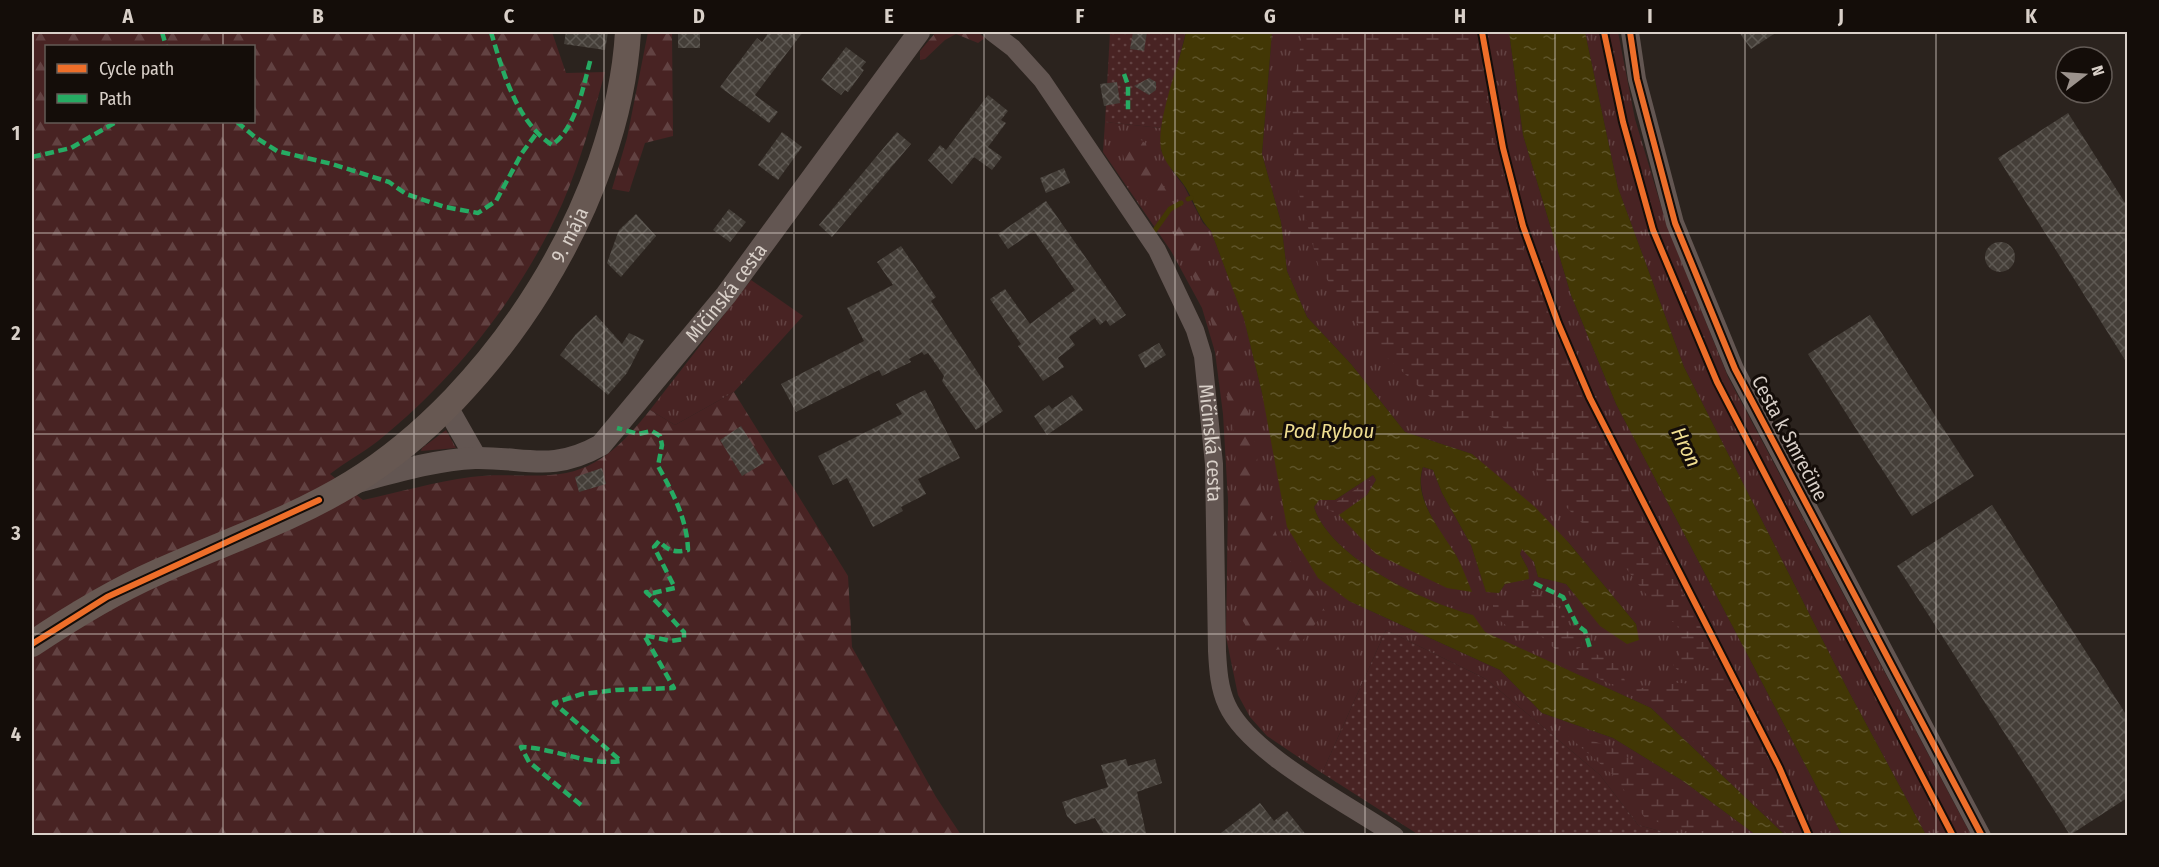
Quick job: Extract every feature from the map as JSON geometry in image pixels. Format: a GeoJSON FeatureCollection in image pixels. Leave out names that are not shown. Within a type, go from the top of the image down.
{"type":"FeatureCollection","features":[{"type":"Feature","properties":{"kind":"main road","name":"9. mája"},"geometry":{"type":"LineString","coordinates":[[32,644],[107,597],[290,515],[352,483],[401,449],[447,407],[480,372],[532,302],[574,228],[594,180],[608,134],[621,81],[628,32]]}},
{"type":"Feature","properties":{"kind":"street","name":"Mičinská cesta"},"geometry":{"type":"LineString","coordinates":[[352,483],[412,468],[476,458],[539,463],[561,461],[580,456],[601,445],[726,295],[844,138],[919,32]]}},
{"type":"Feature","properties":{"kind":"street","name":"Mičinská cesta"},"geometry":{"type":"LineString","coordinates":[[992,32],[1013,48],[1042,80],[1156,250],[1196,330],[1203,356],[1214,464],[1216,651],[1219,679],[1226,704],[1240,727],[1260,747],[1395,836]]}},
{"type":"Feature","properties":{"kind":"street","name":"Cesta k Smrečine"},"geometry":{"type":"LineString","coordinates":[[1630,32],[1637,79],[1675,223],[1735,369],[1982,836]]}},
{"type":"Feature","properties":{"kind":"street"},"geometry":{"type":"LineString","coordinates":[[447,407],[476,458]]}},
{"type":"Feature","properties":{"kind":"green space"},"geometry":{"type":"Polygon","coordinates":[[[32,32],[552,32],[566,73],[605,72],[563,202],[547,236],[507,301],[485,332],[434,390],[372,445],[330,474],[363,500],[471,477],[566,473],[581,469],[607,455],[650,410],[675,425],[734,392],[848,576],[852,647],[936,797],[961,835],[32,835],[32,32]]]}},
{"type":"Feature","properties":{"kind":"green space"},"geometry":{"type":"Polygon","coordinates":[[[648,32],[672,32],[673,136],[645,143],[629,192],[612,189],[627,138],[648,32]]]}},
{"type":"Feature","properties":{"kind":"green space"},"geometry":{"type":"Polygon","coordinates":[[[936,32],[978,32],[985,38],[978,43],[956,34],[945,40],[925,59],[920,60],[920,51],[936,32]]]}},
{"type":"Feature","properties":{"kind":"green space"},"geometry":{"type":"Polygon","coordinates":[[[1110,32],[1186,32],[1161,128],[1105,122],[1110,32]]]}},
{"type":"Feature","properties":{"kind":"green space"},"geometry":{"type":"Polygon","coordinates":[[[1272,32],[1509,32],[1523,135],[1571,295],[1616,404],[1842,835],[1785,835],[1651,708],[1484,632],[1472,615],[1405,589],[1358,560],[1323,526],[1314,507],[1319,500],[1335,500],[1373,475],[1376,480],[1367,495],[1340,515],[1458,559],[1437,527],[1425,503],[1421,479],[1423,467],[1433,470],[1442,493],[1471,545],[1486,591],[1499,593],[1505,584],[1528,569],[1520,554],[1522,548],[1534,562],[1538,577],[1566,584],[1601,626],[1638,640],[1636,624],[1569,543],[1472,454],[1405,432],[1351,364],[1307,317],[1287,271],[1281,222],[1262,154],[1272,32]]]}},
{"type":"Feature","properties":{"kind":"green space"},"geometry":{"type":"Polygon","coordinates":[[[1303,32],[1476,32],[1495,144],[1522,248],[1592,421],[1713,651],[1692,668],[1680,673],[1673,665],[1679,658],[1681,637],[1677,625],[1660,612],[1621,562],[1542,483],[1527,447],[1488,415],[1463,427],[1371,343],[1319,268],[1295,179],[1292,93],[1303,32]]]}},
{"type":"Feature","properties":{"kind":"green space"},"geometry":{"type":"Polygon","coordinates":[[[1585,32],[1618,32],[1635,119],[1667,226],[1728,377],[1971,835],[1926,835],[1849,692],[1684,367],[1618,188],[1585,32]]]}},
{"type":"Feature","properties":{"kind":"green space"},"geometry":{"type":"Polygon","coordinates":[[[1105,122],[1161,128],[1161,150],[1184,186],[1203,223],[1211,231],[1244,318],[1262,393],[1349,601],[1500,670],[1542,713],[1613,738],[1683,781],[1756,835],[1675,835],[1638,825],[1600,775],[1486,679],[1386,630],[1322,773],[1267,736],[1250,717],[1238,695],[1226,637],[1228,500],[1223,414],[1215,352],[1202,308],[1171,251],[1103,152],[1105,122]]]}},
{"type":"Feature","properties":{"kind":"green space"},"geometry":{"type":"Polygon","coordinates":[[[1134,134],[1146,144],[1152,167],[1170,197],[1166,207],[1152,205],[1125,163],[1120,142],[1134,134]]]}},
{"type":"Feature","properties":{"kind":"green space"},"geometry":{"type":"Polygon","coordinates":[[[1177,223],[1196,244],[1221,311],[1230,324],[1255,442],[1262,496],[1282,549],[1325,611],[1297,648],[1262,651],[1239,615],[1235,440],[1219,348],[1203,294],[1172,240],[1177,223]]]}},
{"type":"Feature","properties":{"kind":"green space"},"geometry":{"type":"Polygon","coordinates":[[[751,280],[803,316],[734,392],[675,425],[650,410],[751,280]]]}},
{"type":"Feature","properties":{"kind":"green space"},"geometry":{"type":"Polygon","coordinates":[[[446,430],[456,448],[421,451],[422,448],[446,430]]]}},
{"type":"Feature","properties":{"kind":"green space"},"geometry":{"type":"Polygon","coordinates":[[[1370,480],[1371,483],[1364,492],[1345,508],[1335,513],[1323,507],[1333,504],[1370,480]]]}},
{"type":"Feature","properties":{"kind":"green space"},"geometry":{"type":"Polygon","coordinates":[[[1536,592],[1562,610],[1567,623],[1582,636],[1581,647],[1563,652],[1549,644],[1539,634],[1517,634],[1493,615],[1493,605],[1536,592]]]}},
{"type":"Feature","properties":{"kind":"green space"},"geometry":{"type":"Polygon","coordinates":[[[1386,630],[1486,679],[1600,775],[1638,825],[1675,835],[1419,835],[1322,773],[1386,630]]]}},
{"type":"Feature","properties":{"kind":"green space"},"geometry":{"type":"Polygon","coordinates":[[[1592,653],[1613,662],[1625,681],[1638,689],[1666,682],[1694,684],[1705,676],[1706,668],[1717,658],[1793,807],[1803,835],[1788,835],[1656,705],[1571,666],[1582,662],[1592,653]]]}},
{"type":"Feature","properties":{"kind":"green space"},"geometry":{"type":"Polygon","coordinates":[[[1560,729],[1610,747],[1676,785],[1744,835],[1699,835],[1645,818],[1612,774],[1560,729]]]}},
{"type":"Feature","properties":{"kind":"water","name":"Pod Rybou"},"geometry":{"type":"Polygon","coordinates":[[[1186,32],[1272,32],[1262,154],[1281,222],[1287,271],[1307,317],[1351,364],[1405,432],[1472,454],[1535,507],[1569,543],[1636,624],[1639,640],[1627,644],[1600,626],[1566,584],[1538,577],[1534,562],[1522,549],[1520,554],[1528,569],[1529,579],[1505,584],[1499,593],[1486,592],[1471,545],[1442,493],[1433,470],[1423,467],[1421,479],[1425,503],[1457,557],[1472,592],[1447,588],[1376,554],[1339,515],[1367,495],[1376,480],[1373,475],[1335,500],[1319,500],[1314,507],[1323,526],[1358,560],[1405,589],[1473,615],[1485,632],[1651,708],[1785,835],[1756,835],[1683,781],[1613,738],[1542,713],[1500,670],[1349,601],[1318,578],[1287,527],[1262,393],[1244,319],[1211,231],[1200,216],[1186,188],[1165,160],[1161,149],[1160,137],[1165,108],[1186,32]]]}},
{"type":"Feature","properties":{"kind":"water","name":"Hron"},"geometry":{"type":"Polygon","coordinates":[[[1509,32],[1585,32],[1618,188],[1684,367],[1849,692],[1926,835],[1842,835],[1616,404],[1571,295],[1523,135],[1509,32]]]}},
{"type":"Feature","properties":{"kind":"building"},"geometry":{"type":"Polygon","coordinates":[[[566,32],[608,32],[605,50],[564,44],[566,32]]]}},
{"type":"Feature","properties":{"kind":"building"},"geometry":{"type":"Polygon","coordinates":[[[678,32],[700,32],[700,48],[678,48],[678,32]]]}},
{"type":"Feature","properties":{"kind":"building"},"geometry":{"type":"Polygon","coordinates":[[[769,32],[803,32],[755,95],[778,112],[769,123],[720,87],[757,38],[762,42],[769,32]]]}},
{"type":"Feature","properties":{"kind":"building"},"geometry":{"type":"Polygon","coordinates":[[[1133,32],[1147,32],[1144,51],[1130,49],[1133,32]]]}},
{"type":"Feature","properties":{"kind":"building"},"geometry":{"type":"Polygon","coordinates":[[[1739,32],[1777,32],[1751,49],[1739,32]]]}},
{"type":"Feature","properties":{"kind":"building"},"geometry":{"type":"Polygon","coordinates":[[[846,47],[866,62],[861,68],[864,70],[848,92],[845,90],[841,95],[821,80],[846,47]]]}},
{"type":"Feature","properties":{"kind":"building"},"geometry":{"type":"Polygon","coordinates":[[[1149,78],[1156,82],[1156,90],[1149,95],[1134,86],[1149,78]]]}},
{"type":"Feature","properties":{"kind":"building"},"geometry":{"type":"Polygon","coordinates":[[[1117,82],[1120,103],[1104,106],[1100,84],[1117,82]]]}},
{"type":"Feature","properties":{"kind":"building"},"geometry":{"type":"Polygon","coordinates":[[[988,95],[1008,111],[1001,120],[1006,123],[988,147],[1002,157],[992,170],[974,157],[952,184],[928,160],[940,145],[946,150],[988,95]]]}},
{"type":"Feature","properties":{"kind":"building"},"geometry":{"type":"Polygon","coordinates":[[[2068,113],[2127,206],[2127,363],[1998,158],[2068,113]]]}},
{"type":"Feature","properties":{"kind":"building"},"geometry":{"type":"Polygon","coordinates":[[[782,132],[802,147],[778,180],[758,165],[782,132]]]}},
{"type":"Feature","properties":{"kind":"building"},"geometry":{"type":"Polygon","coordinates":[[[897,132],[911,144],[832,237],[819,225],[897,132]]]}},
{"type":"Feature","properties":{"kind":"building"},"geometry":{"type":"Polygon","coordinates":[[[1064,168],[1070,183],[1046,193],[1040,178],[1064,168]]]}},
{"type":"Feature","properties":{"kind":"building"},"geometry":{"type":"Polygon","coordinates":[[[1046,201],[1126,315],[1110,326],[1106,320],[1100,325],[1095,318],[1069,337],[1075,345],[1058,358],[1064,367],[1043,381],[1018,346],[1021,344],[990,299],[1005,289],[1030,324],[1075,290],[1034,231],[1008,249],[998,234],[1046,201]]]}},
{"type":"Feature","properties":{"kind":"building"},"geometry":{"type":"Polygon","coordinates":[[[729,209],[746,222],[730,242],[713,230],[729,209]]]}},
{"type":"Feature","properties":{"kind":"building"},"geometry":{"type":"Polygon","coordinates":[[[636,214],[656,236],[621,277],[607,263],[619,230],[636,214]]]}},
{"type":"Feature","properties":{"kind":"building"},"geometry":{"type":"Polygon","coordinates":[[[2000,242],[2006,243],[2014,251],[2014,263],[2006,271],[2000,272],[1994,271],[1986,263],[1985,257],[1986,251],[1994,243],[2000,242]]]}},
{"type":"Feature","properties":{"kind":"building"},"geometry":{"type":"Polygon","coordinates":[[[901,246],[936,297],[931,301],[1003,411],[976,430],[942,381],[944,376],[928,353],[924,355],[922,352],[909,359],[911,362],[882,376],[879,370],[796,412],[781,384],[864,341],[847,308],[893,285],[877,262],[901,246]]]}},
{"type":"Feature","properties":{"kind":"building"},"geometry":{"type":"Polygon","coordinates":[[[596,315],[622,344],[629,333],[644,340],[627,373],[608,395],[560,355],[576,334],[596,315]]]}},
{"type":"Feature","properties":{"kind":"building"},"geometry":{"type":"Polygon","coordinates":[[[1870,315],[1974,476],[1912,516],[1808,354],[1870,315]]]}},
{"type":"Feature","properties":{"kind":"building"},"geometry":{"type":"Polygon","coordinates":[[[1159,343],[1166,355],[1145,368],[1138,355],[1159,343]]]}},
{"type":"Feature","properties":{"kind":"building"},"geometry":{"type":"Polygon","coordinates":[[[925,390],[960,458],[918,479],[926,494],[901,507],[903,511],[873,527],[847,478],[833,485],[818,456],[902,414],[896,404],[925,390]]]}},
{"type":"Feature","properties":{"kind":"building"},"geometry":{"type":"Polygon","coordinates":[[[1072,395],[1083,410],[1047,435],[1034,416],[1049,405],[1052,409],[1072,395]]]}},
{"type":"Feature","properties":{"kind":"building"},"geometry":{"type":"Polygon","coordinates":[[[741,426],[764,463],[742,476],[720,440],[741,426]]]}},
{"type":"Feature","properties":{"kind":"building"},"geometry":{"type":"Polygon","coordinates":[[[602,468],[606,484],[579,492],[575,477],[602,468]]]}},
{"type":"Feature","properties":{"kind":"building"},"geometry":{"type":"Polygon","coordinates":[[[1992,505],[2127,716],[2127,798],[2070,835],[1897,566],[1992,505]]]}},
{"type":"Feature","properties":{"kind":"building"},"geometry":{"type":"Polygon","coordinates":[[[1126,759],[1128,766],[1155,759],[1162,783],[1137,792],[1146,833],[1105,836],[1095,818],[1075,824],[1067,816],[1062,802],[1108,787],[1101,765],[1126,759]]]}},
{"type":"Feature","properties":{"kind":"building"},"geometry":{"type":"Polygon","coordinates":[[[1260,803],[1274,821],[1287,811],[1307,836],[1217,836],[1260,803]]]}},
{"type":"Feature","properties":{"kind":"waterway"},"geometry":{"type":"LineString","coordinates":[[1155,230],[1170,209],[1181,203]]}},
{"type":"Feature","properties":{"kind":"marked path"},"geometry":{"type":"LineString","coordinates":[[162,32],[166,45]]}},
{"type":"Feature","properties":{"kind":"marked path"},"geometry":{"type":"LineString","coordinates":[[491,32],[512,95],[529,123],[552,145],[568,128],[573,117],[591,58]]}},
{"type":"Feature","properties":{"kind":"marked path"},"geometry":{"type":"LineString","coordinates":[[1124,74],[1128,85],[1128,110]]}},
{"type":"Feature","properties":{"kind":"marked path"},"geometry":{"type":"LineString","coordinates":[[32,157],[71,148],[114,123]]}},
{"type":"Feature","properties":{"kind":"marked path"},"geometry":{"type":"LineString","coordinates":[[238,123],[277,151],[332,164],[389,182],[406,194],[445,207],[478,213],[496,201],[522,153],[536,134]]}},
{"type":"Feature","properties":{"kind":"marked path"},"geometry":{"type":"LineString","coordinates":[[581,805],[529,762],[521,747],[596,761],[621,761],[554,703],[582,694],[674,688],[644,635],[671,641],[684,639],[684,632],[646,592],[653,593],[675,588],[654,547],[659,541],[672,550],[688,550],[682,517],[658,466],[662,445],[660,436],[652,431],[638,434],[617,428]]}},
{"type":"Feature","properties":{"kind":"marked path"},"geometry":{"type":"LineString","coordinates":[[1534,583],[1563,597],[1577,625],[1585,631],[1590,648]]}},
{"type":"Feature","properties":{"kind":"cycle path"},"geometry":{"type":"LineString","coordinates":[[1482,32],[1503,148],[1523,226],[1558,323],[1590,398],[1779,767],[1809,836]]}},
{"type":"Feature","properties":{"kind":"cycle path"},"geometry":{"type":"LineString","coordinates":[[1604,32],[1623,122],[1653,230],[1717,382],[1953,836]]}},
{"type":"Feature","properties":{"kind":"cycle path"},"geometry":{"type":"LineString","coordinates":[[1630,32],[1637,79],[1675,223],[1735,369],[1982,836]]}},
{"type":"Feature","properties":{"kind":"cycle path"},"geometry":{"type":"LineString","coordinates":[[32,644],[107,597],[319,500]]}}]}
